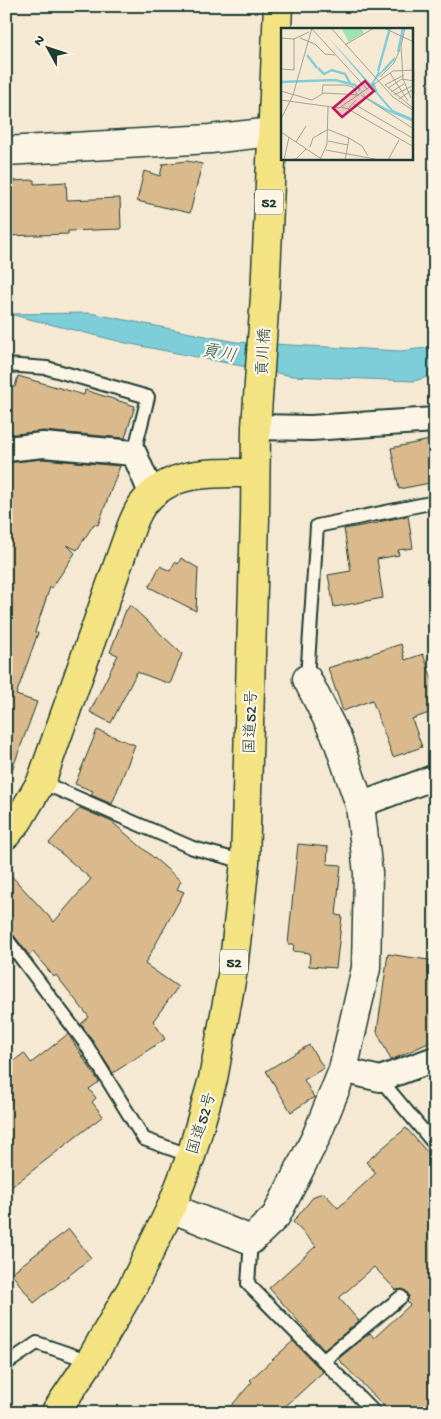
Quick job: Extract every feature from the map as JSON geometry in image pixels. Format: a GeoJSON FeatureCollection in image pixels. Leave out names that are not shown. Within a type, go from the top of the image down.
{"type":"FeatureCollection","features":[{"type":"Feature","properties":{"kind":"highway","name":"52"},"geometry":{"type":"LineString","coordinates":[[272,120],[278,6]]}},
{"type":"Feature","properties":{"kind":"highway","name":"貢川橋"},"geometry":{"type":"LineString","coordinates":[[257,417],[265,296],[272,120]]}},
{"type":"Feature","properties":{"kind":"highway","name":"52"},"geometry":{"type":"LineString","coordinates":[[255,473],[257,417]]}},
{"type":"Feature","properties":{"kind":"highway"},"geometry":{"type":"LineString","coordinates":[[6,835],[18,821],[41,782],[132,525],[142,505],[162,486],[200,473],[255,473]]}},
{"type":"Feature","properties":{"kind":"highway","name":"国道52号"},"geometry":{"type":"LineString","coordinates":[[55,1413],[90,1361],[133,1286],[172,1208],[191,1156],[213,1079],[233,970],[245,862],[255,473]]}},
{"type":"Feature","properties":{"kind":"street"},"geometry":{"type":"LineString","coordinates":[[6,151],[210,139],[272,120]]}},
{"type":"Feature","properties":{"kind":"street"},"geometry":{"type":"LineString","coordinates":[[257,417],[311,428],[435,420]]}},
{"type":"Feature","properties":{"kind":"street"},"geometry":{"type":"LineString","coordinates":[[6,449],[43,445],[134,453],[152,495]]}},
{"type":"Feature","properties":{"kind":"street"},"geometry":{"type":"LineString","coordinates":[[172,1208],[251,1240],[276,1216],[316,1137],[343,1070],[366,968],[368,873],[360,805],[336,738],[307,679]]}},
{"type":"Feature","properties":{"kind":"street"},"geometry":{"type":"LineString","coordinates":[[360,805],[435,777]]}},
{"type":"Feature","properties":{"kind":"street"},"geometry":{"type":"LineString","coordinates":[[343,1070],[380,1079],[435,1059]]}},
{"type":"Feature","properties":{"kind":"lane"},"geometry":{"type":"LineString","coordinates":[[6,365],[47,368],[148,397],[134,453]]}},
{"type":"Feature","properties":{"kind":"lane"},"geometry":{"type":"LineString","coordinates":[[307,679],[317,526],[435,502]]}},
{"type":"Feature","properties":{"kind":"lane"},"geometry":{"type":"LineString","coordinates":[[41,782],[193,848],[245,862]]}},
{"type":"Feature","properties":{"kind":"lane"},"geometry":{"type":"LineString","coordinates":[[6,938],[85,1043],[144,1139],[191,1156]]}},
{"type":"Feature","properties":{"kind":"lane"},"geometry":{"type":"LineString","coordinates":[[380,1079],[435,1145]]}},
{"type":"Feature","properties":{"kind":"lane"},"geometry":{"type":"LineString","coordinates":[[251,1240],[248,1284],[375,1413]]}},
{"type":"Feature","properties":{"kind":"lane"},"geometry":{"type":"LineString","coordinates":[[324,1360],[401,1297]]}},
{"type":"Feature","properties":{"kind":"lane"},"geometry":{"type":"LineString","coordinates":[[6,1364],[37,1343],[90,1361]]}},
{"type":"Feature","properties":{"kind":"water","name":"貢川"},"geometry":{"type":"Polygon","coordinates":[[[90,313],[236,342],[400,351],[435,347],[435,375],[414,381],[292,376],[126,343],[9,314],[90,313]]]}},
{"type":"Feature","properties":{"kind":"building"},"geometry":{"type":"Polygon","coordinates":[[[187,161],[202,164],[190,213],[137,201],[144,171],[160,176],[163,164],[187,161]]]}},
{"type":"Feature","properties":{"kind":"building"},"geometry":{"type":"Polygon","coordinates":[[[34,180],[34,184],[66,182],[67,200],[120,198],[121,229],[68,231],[68,234],[6,236],[6,185],[10,185],[10,181],[34,180]]]}},
{"type":"Feature","properties":{"kind":"building"},"geometry":{"type":"Polygon","coordinates":[[[18,376],[84,395],[85,390],[135,406],[125,438],[44,431],[6,435],[6,385],[15,387],[18,376]]]}},
{"type":"Feature","properties":{"kind":"building"},"geometry":{"type":"Polygon","coordinates":[[[435,439],[435,482],[399,489],[391,448],[435,439]]]}},
{"type":"Feature","properties":{"kind":"building"},"geometry":{"type":"Polygon","coordinates":[[[43,459],[120,466],[98,525],[94,524],[77,550],[67,545],[75,553],[52,588],[50,587],[35,632],[38,633],[16,695],[37,702],[9,778],[6,778],[6,463],[43,459]]]}},
{"type":"Feature","properties":{"kind":"building"},"geometry":{"type":"Polygon","coordinates":[[[408,516],[413,548],[398,550],[399,555],[377,559],[383,598],[334,607],[328,575],[351,571],[344,529],[408,516]]]}},
{"type":"Feature","properties":{"kind":"building"},"geometry":{"type":"Polygon","coordinates":[[[181,558],[198,568],[196,611],[149,587],[160,566],[170,571],[175,562],[178,564],[181,558]]]}},
{"type":"Feature","properties":{"kind":"building"},"geometry":{"type":"Polygon","coordinates":[[[130,605],[182,654],[170,684],[137,672],[111,723],[90,712],[118,655],[110,652],[126,610],[130,605]]]}},
{"type":"Feature","properties":{"kind":"building"},"geometry":{"type":"Polygon","coordinates":[[[401,644],[405,660],[423,654],[435,687],[435,711],[412,719],[422,747],[393,757],[372,700],[343,711],[328,668],[401,644]]]}},
{"type":"Feature","properties":{"kind":"building"},"geometry":{"type":"Polygon","coordinates":[[[97,730],[135,745],[112,804],[91,795],[93,791],[75,784],[97,730]]]}},
{"type":"Feature","properties":{"kind":"building"},"geometry":{"type":"Polygon","coordinates":[[[80,808],[112,822],[181,881],[177,889],[184,892],[145,964],[178,987],[153,1021],[165,1039],[113,1073],[81,1024],[89,1017],[56,975],[54,977],[33,952],[29,955],[12,933],[6,930],[6,870],[54,922],[91,879],[49,843],[80,808]]]}},
{"type":"Feature","properties":{"kind":"building"},"geometry":{"type":"Polygon","coordinates":[[[298,844],[328,847],[327,864],[341,865],[336,915],[342,916],[336,968],[309,966],[310,953],[293,951],[294,944],[288,944],[298,844]]]}},
{"type":"Feature","properties":{"kind":"building"},"geometry":{"type":"Polygon","coordinates":[[[388,954],[435,961],[435,1040],[391,1060],[377,1032],[388,954]]]}},
{"type":"Feature","properties":{"kind":"building"},"geometry":{"type":"Polygon","coordinates":[[[68,1034],[99,1082],[89,1089],[96,1098],[92,1102],[103,1116],[6,1191],[6,1067],[24,1053],[31,1063],[68,1034]]]}},
{"type":"Feature","properties":{"kind":"building"},"geometry":{"type":"Polygon","coordinates":[[[309,1045],[324,1068],[304,1080],[314,1097],[291,1112],[266,1071],[309,1045]]]}},
{"type":"Feature","properties":{"kind":"building"},"geometry":{"type":"Polygon","coordinates":[[[406,1128],[435,1161],[435,1413],[391,1413],[338,1359],[370,1333],[374,1338],[410,1305],[407,1302],[409,1296],[407,1292],[403,1289],[396,1290],[374,1267],[339,1298],[359,1321],[324,1350],[269,1288],[316,1246],[293,1222],[314,1196],[324,1193],[338,1208],[376,1173],[366,1162],[406,1128]]]}},
{"type":"Feature","properties":{"kind":"building"},"geometry":{"type":"Polygon","coordinates":[[[69,1229],[91,1258],[34,1303],[11,1273],[69,1229]]]}},
{"type":"Feature","properties":{"kind":"building"},"geometry":{"type":"Polygon","coordinates":[[[293,1341],[323,1372],[278,1413],[225,1413],[252,1382],[250,1380],[293,1341]]]}}]}
